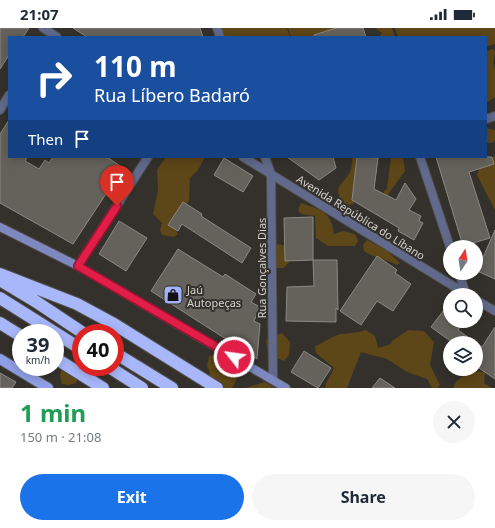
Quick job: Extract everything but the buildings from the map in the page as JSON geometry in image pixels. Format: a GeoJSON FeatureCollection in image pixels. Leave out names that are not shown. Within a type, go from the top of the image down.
{"type":"FeatureCollection","features":[{"type":"Feature","properties":{"kind":"highway"},"geometry":{"type":"LineString","coordinates":[[0,274],[77,304],[114,324],[217,388]]}},
{"type":"Feature","properties":{"kind":"highway"},"geometry":{"type":"LineString","coordinates":[[0,280],[72,326]]}},
{"type":"Feature","properties":{"kind":"highway"},"geometry":{"type":"LineString","coordinates":[[0,298],[72,343]]}},
{"type":"Feature","properties":{"kind":"highway"},"geometry":{"type":"LineString","coordinates":[[0,323],[12,330]]}},
{"type":"Feature","properties":{"kind":"highway"},"geometry":{"type":"LineString","coordinates":[[124,359],[172,388]]}},
{"type":"Feature","properties":{"kind":"highway"},"geometry":{"type":"LineString","coordinates":[[64,364],[103,388]]}},
{"type":"Feature","properties":{"kind":"highway"},"geometry":{"type":"LineString","coordinates":[[123,376],[142,388]]}},
{"type":"Feature","properties":{"kind":"main road"},"geometry":{"type":"LineString","coordinates":[[0,359],[48,388]]}},
{"type":"Feature","properties":{"kind":"street"},"geometry":{"type":"LineString","coordinates":[[0,110],[8,97]]}},
{"type":"Feature","properties":{"kind":"street"},"geometry":{"type":"LineString","coordinates":[[78,266],[147,158]]}},
{"type":"Feature","properties":{"kind":"street","name":"Avenida República do Líbano"},"geometry":{"type":"LineString","coordinates":[[245,158],[457,288]]}},
{"type":"Feature","properties":{"kind":"street","name":"Rua Gonçalves Dias"},"geometry":{"type":"LineString","coordinates":[[265,158],[271,174],[273,380]]}},
{"type":"Feature","properties":{"kind":"street"},"geometry":{"type":"LineString","coordinates":[[420,158],[448,240]]}},
{"type":"Feature","properties":{"kind":"street"},"geometry":{"type":"LineString","coordinates":[[0,227],[78,266],[286,388]]}},
{"type":"Feature","properties":{"kind":"street"},"geometry":{"type":"LineString","coordinates":[[483,304],[495,311]]}},
{"type":"Feature","properties":{"kind":"shaded area"},"geometry":{"type":"Polygon","coordinates":[[[216,28],[287,28],[290,36],[220,36],[216,28]]]}},
{"type":"Feature","properties":{"kind":"shaded area"},"geometry":{"type":"Polygon","coordinates":[[[288,28],[349,28],[323,36],[291,36],[288,28]]]}},
{"type":"Feature","properties":{"kind":"shaded area"},"geometry":{"type":"Polygon","coordinates":[[[375,28],[392,28],[395,36],[380,36],[382,33],[375,28]]]}},
{"type":"Feature","properties":{"kind":"shaded area"},"geometry":{"type":"Polygon","coordinates":[[[395,28],[495,28],[495,44],[487,47],[487,36],[398,36],[395,28]]]}},
{"type":"Feature","properties":{"kind":"shaded area"},"geometry":{"type":"Polygon","coordinates":[[[493,49],[495,52],[493,63],[495,70],[495,97],[487,102],[487,51],[493,49]]]}},
{"type":"Feature","properties":{"kind":"shaded area"},"geometry":{"type":"Polygon","coordinates":[[[487,128],[495,130],[495,140],[492,143],[487,143],[487,128]]]}},
{"type":"Feature","properties":{"kind":"shaded area"},"geometry":{"type":"Polygon","coordinates":[[[495,156],[495,210],[477,175],[481,163],[495,156]]]}},
{"type":"Feature","properties":{"kind":"shaded area"},"geometry":{"type":"Polygon","coordinates":[[[165,158],[204,158],[198,170],[190,178],[189,201],[172,225],[178,234],[174,237],[162,235],[160,230],[162,223],[153,214],[158,190],[157,170],[165,158]]]}},
{"type":"Feature","properties":{"kind":"shaded area"},"geometry":{"type":"Polygon","coordinates":[[[352,158],[357,158],[354,203],[350,205],[343,203],[338,189],[351,170],[352,158]]]}},
{"type":"Feature","properties":{"kind":"shaded area"},"geometry":{"type":"Polygon","coordinates":[[[391,158],[403,158],[405,171],[386,197],[384,196],[384,191],[387,189],[391,158]]]}},
{"type":"Feature","properties":{"kind":"shaded area"},"geometry":{"type":"Polygon","coordinates":[[[301,203],[324,212],[328,216],[333,226],[334,234],[343,231],[355,234],[358,241],[355,246],[328,246],[316,238],[315,216],[302,214],[298,211],[301,203]]]}},
{"type":"Feature","properties":{"kind":"shaded area"},"geometry":{"type":"Polygon","coordinates":[[[367,240],[386,250],[400,263],[397,265],[364,251],[363,245],[367,240]]]}},
{"type":"Feature","properties":{"kind":"shaded area"},"geometry":{"type":"Polygon","coordinates":[[[278,244],[289,247],[293,257],[284,268],[275,268],[268,261],[267,249],[278,244]]]}},
{"type":"Feature","properties":{"kind":"shaded area"},"geometry":{"type":"Polygon","coordinates":[[[366,330],[375,336],[378,348],[391,344],[392,341],[408,330],[424,331],[434,342],[430,365],[440,385],[437,388],[432,388],[427,379],[407,372],[387,359],[361,352],[347,388],[325,388],[334,368],[316,353],[315,346],[341,334],[366,330]]]}},
{"type":"Feature","properties":{"kind":"shaded area"},"geometry":{"type":"Polygon","coordinates":[[[282,333],[290,342],[289,355],[284,361],[268,354],[266,340],[282,333]]]}},
{"type":"Feature","properties":{"kind":"shaded area"},"geometry":{"type":"Polygon","coordinates":[[[219,353],[227,359],[227,367],[238,377],[232,388],[206,388],[201,382],[210,373],[207,366],[209,356],[219,353]]]}},
{"type":"Feature","properties":{"kind":"shaded area"},"geometry":{"type":"Polygon","coordinates":[[[64,368],[72,370],[72,376],[78,376],[76,383],[69,385],[62,384],[60,376],[64,376],[64,368]]]}},
{"type":"Feature","properties":{"kind":"shaded area"},"geometry":{"type":"Polygon","coordinates":[[[483,372],[485,372],[484,383],[492,388],[453,388],[456,382],[463,376],[483,376],[483,372]]]}},
{"type":"Feature","properties":{"kind":"shaded area"},"geometry":{"type":"Polygon","coordinates":[[[265,382],[275,388],[245,388],[265,382]]]}},
{"type":"Feature","properties":{"kind":"place","name":"Jaú Autopeças"},"geometry":{"type":"Point","coordinates":[173,295]}},
{"type":"Feature","properties":{"kind":"route"},"geometry":{"type":"LineString","coordinates":[[117,206],[78,266],[234,357]]}}]}
